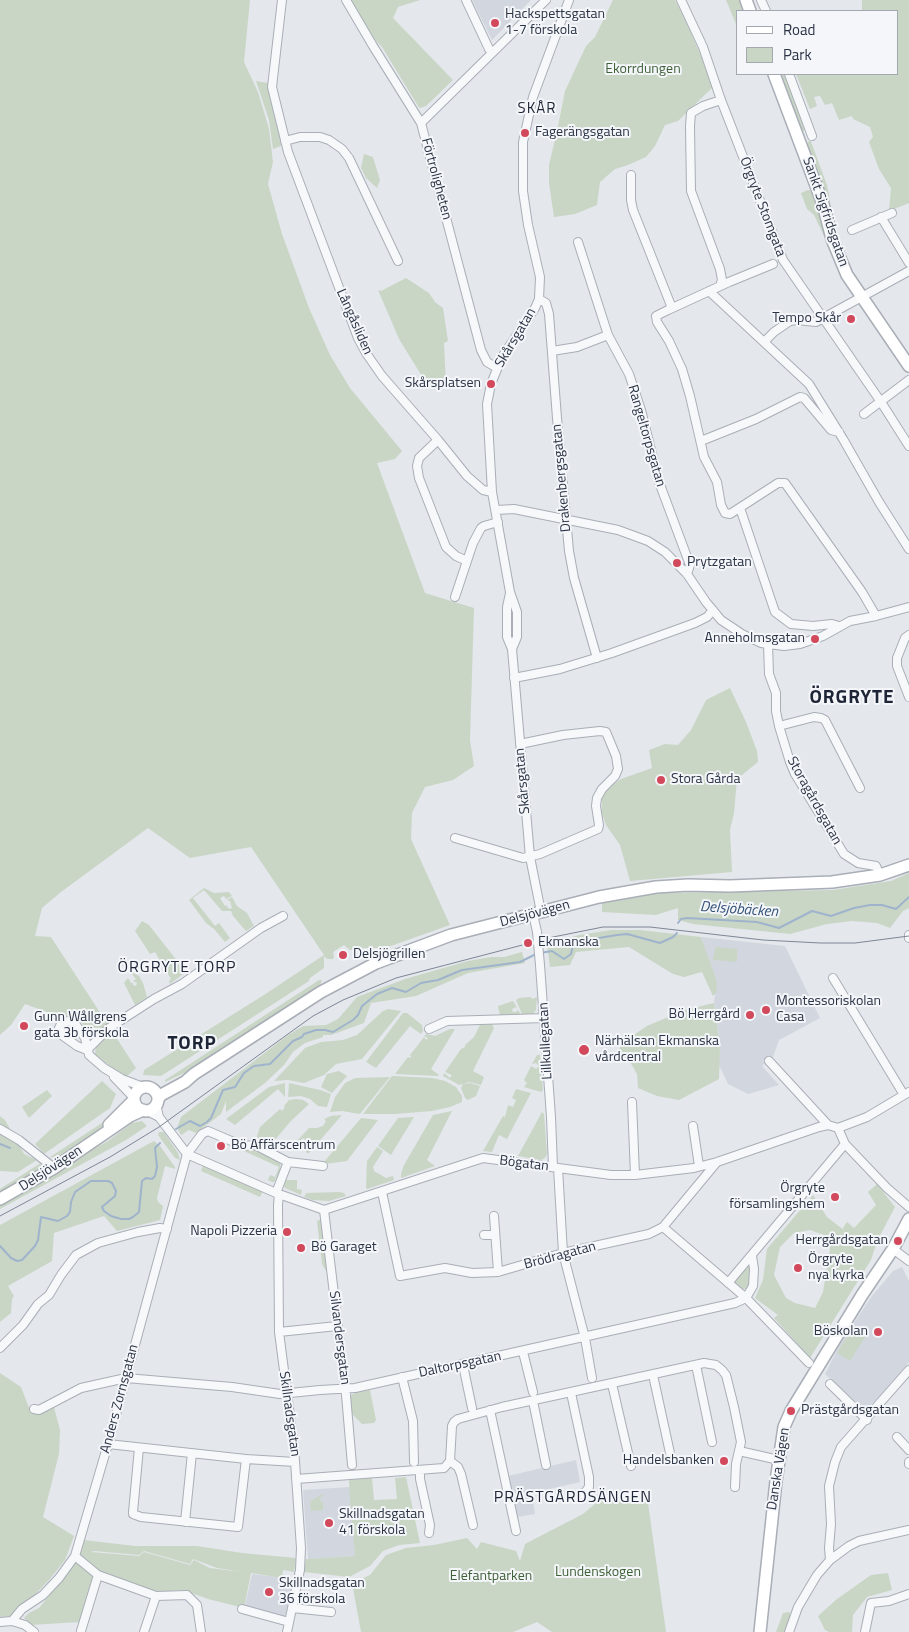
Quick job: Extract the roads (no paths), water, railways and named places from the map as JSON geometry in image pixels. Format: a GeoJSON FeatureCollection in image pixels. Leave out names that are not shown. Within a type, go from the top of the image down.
{"type":"FeatureCollection","features":[{"type":"Feature","properties":{"kind":"street","name":"Långåsliden"},"geometry":{"type":"LineString","coordinates":[[282,0],[272,87],[285,141],[308,208],[358,338],[382,376],[467,476],[483,490],[492,492]]}},
{"type":"Feature","properties":{"kind":"street","name":"Förtroligheten"},"geometry":{"type":"LineString","coordinates":[[346,0],[421,122],[481,350],[487,362],[497,368]]}},
{"type":"Feature","properties":{"kind":"street"},"geometry":{"type":"LineString","coordinates":[[466,0],[493,52]]}},
{"type":"Feature","properties":{"kind":"street"},"geometry":{"type":"LineString","coordinates":[[421,122],[546,0]]}},
{"type":"Feature","properties":{"kind":"street","name":"Skårsgatan"},"geometry":{"type":"LineString","coordinates":[[537,913],[530,857],[512,649],[507,637],[507,607],[510,592],[492,492],[487,404],[497,368],[510,344],[536,308],[539,299],[540,276],[528,225],[523,191],[523,142],[533,97],[569,0]]}},
{"type":"Feature","properties":{"kind":"street","name":"Örgryte Stomgata"},"geometry":{"type":"LineString","coordinates":[[681,0],[703,48],[782,260],[881,402],[909,446]]}},
{"type":"Feature","properties":{"kind":"street","name":"Sankt Sigfridsgatan"},"geometry":{"type":"LineString","coordinates":[[774,75],[823,204],[832,239],[847,275],[909,366]]}},
{"type":"Feature","properties":{"kind":"street","name":"Sankt Sigfridsgatan"},"geometry":{"type":"LineString","coordinates":[[789,75],[812,136]]}},
{"type":"Feature","properties":{"kind":"street"},"geometry":{"type":"LineString","coordinates":[[720,286],[722,280],[720,269],[692,191],[690,126],[691,113],[703,106],[721,100]]}},
{"type":"Feature","properties":{"kind":"street"},"geometry":{"type":"LineString","coordinates":[[285,141],[300,137],[320,137],[342,148],[349,158],[398,261]]}},
{"type":"Feature","properties":{"kind":"street"},"geometry":{"type":"LineString","coordinates":[[631,175],[632,210],[672,308]]}},
{"type":"Feature","properties":{"kind":"street"},"geometry":{"type":"LineString","coordinates":[[852,230],[892,213]]}},
{"type":"Feature","properties":{"kind":"street"},"geometry":{"type":"LineString","coordinates":[[881,217],[909,263]]}},
{"type":"Feature","properties":{"kind":"street","name":"Rangeltorpsgatan"},"geometry":{"type":"LineString","coordinates":[[578,242],[608,335],[629,374],[641,410],[659,482],[690,565],[687,574]]}},
{"type":"Feature","properties":{"kind":"street"},"geometry":{"type":"LineString","coordinates":[[773,264],[672,308],[656,316],[657,322],[669,341],[682,369],[704,457],[717,482],[723,510],[727,515],[778,483],[785,483],[843,564],[871,605],[876,616]]}},
{"type":"Feature","properties":{"kind":"street"},"geometry":{"type":"LineString","coordinates":[[764,342],[790,321],[816,322],[909,271]]}},
{"type":"Feature","properties":{"kind":"street"},"geometry":{"type":"LineString","coordinates":[[709,292],[809,384],[909,549]]}},
{"type":"Feature","properties":{"kind":"street","name":"Drakenbergsgatan"},"geometry":{"type":"LineString","coordinates":[[539,299],[546,303],[549,314],[567,520],[574,578],[597,658]]}},
{"type":"Feature","properties":{"kind":"street"},"geometry":{"type":"LineString","coordinates":[[552,351],[577,347],[608,335]]}},
{"type":"Feature","properties":{"kind":"street"},"geometry":{"type":"LineString","coordinates":[[864,414],[909,380]]}},
{"type":"Feature","properties":{"kind":"street"},"geometry":{"type":"LineString","coordinates":[[701,441],[756,419],[800,397],[804,398],[832,430],[838,432]]}},
{"type":"Feature","properties":{"kind":"street"},"geometry":{"type":"LineString","coordinates":[[438,440],[419,458],[417,466],[419,478],[446,547],[456,556],[466,561]]}},
{"type":"Feature","properties":{"kind":"street"},"geometry":{"type":"LineString","coordinates":[[740,508],[775,612],[791,624],[813,626],[832,624],[839,626]]}},
{"type":"Feature","properties":{"kind":"street"},"geometry":{"type":"LineString","coordinates":[[496,510],[514,509],[618,530],[648,542],[665,552],[687,574],[721,620],[752,640],[768,644],[784,646],[800,644],[823,636],[839,626],[857,619],[909,607]]}},
{"type":"Feature","properties":{"kind":"street"},"geometry":{"type":"LineString","coordinates":[[455,597],[466,561],[481,528],[498,522]]}},
{"type":"Feature","properties":{"kind":"street"},"geometry":{"type":"LineString","coordinates":[[514,678],[552,671],[597,658],[695,623],[707,617],[713,610]]}},
{"type":"Feature","properties":{"kind":"street"},"geometry":{"type":"LineString","coordinates":[[908,638],[898,652],[897,663],[909,697]]}},
{"type":"Feature","properties":{"kind":"street","name":"Storagårdsgatan"},"geometry":{"type":"LineString","coordinates":[[768,644],[768,669],[776,694],[776,712],[795,774],[842,852],[852,861],[876,866],[880,875]]}},
{"type":"Feature","properties":{"kind":"street"},"geometry":{"type":"LineString","coordinates":[[779,726],[814,717],[825,720],[860,788]]}},
{"type":"Feature","properties":{"kind":"street"},"geometry":{"type":"LineString","coordinates":[[455,838],[520,858],[530,857],[598,829],[597,798],[602,789],[615,776],[618,769],[618,762],[606,732],[563,735],[520,744]]}},
{"type":"Feature","properties":{"kind":"street","name":"Delsjövägen"},"geometry":{"type":"LineString","coordinates":[[0,1199],[54,1168],[100,1136],[110,1132],[136,1112],[151,1106],[162,1095],[185,1082],[194,1074],[321,992],[376,962],[451,935],[598,897],[665,886],[850,881],[880,875],[909,865]]}},
{"type":"Feature","properties":{"kind":"street","name":"Lillkullegatan"},"geometry":{"type":"LineString","coordinates":[[537,913],[536,932],[545,1018],[563,1253],[585,1338],[592,1378]]}},
{"type":"Feature","properties":{"kind":"street"},"geometry":{"type":"LineString","coordinates":[[151,1106],[136,1106],[134,1099],[111,1073],[89,1055],[87,1050],[109,1028],[154,999],[182,984],[246,939],[283,916]]}},
{"type":"Feature","properties":{"kind":"street"},"geometry":{"type":"LineString","coordinates":[[769,1061],[828,1125],[838,1128],[867,1117],[906,1094],[833,978]]}},
{"type":"Feature","properties":{"kind":"street"},"geometry":{"type":"LineString","coordinates":[[429,1029],[447,1021],[545,1018]]}},
{"type":"Feature","properties":{"kind":"street"},"geometry":{"type":"LineString","coordinates":[[111,1073],[136,1086],[147,1088],[156,1093],[151,1106]]}},
{"type":"Feature","properties":{"kind":"street","name":"Delsjövägen"},"geometry":{"type":"LineString","coordinates":[[147,1088],[164,1085],[194,1074]]}},
{"type":"Feature","properties":{"kind":"street"},"geometry":{"type":"LineString","coordinates":[[134,1099],[136,1092],[147,1088]]}},
{"type":"Feature","properties":{"kind":"street","name":"Delsjövägen"},"geometry":{"type":"LineString","coordinates":[[100,1136],[105,1128],[134,1099]]}},
{"type":"Feature","properties":{"kind":"street"},"geometry":{"type":"LineString","coordinates":[[632,1102],[635,1175]]}},
{"type":"Feature","properties":{"kind":"street"},"geometry":{"type":"LineString","coordinates":[[151,1106],[188,1154],[278,1193],[324,1210]]}},
{"type":"Feature","properties":{"kind":"street","name":"Bögatan"},"geometry":{"type":"LineString","coordinates":[[324,1210],[483,1158],[611,1175],[635,1175],[696,1167],[717,1162],[828,1125]]}},
{"type":"Feature","properties":{"kind":"street"},"geometry":{"type":"LineString","coordinates":[[693,1126],[696,1167],[700,1174],[699,1184]]}},
{"type":"Feature","properties":{"kind":"street"},"geometry":{"type":"LineString","coordinates":[[838,1128],[845,1144],[887,1188],[909,1207]]}},
{"type":"Feature","properties":{"kind":"street"},"geometry":{"type":"LineString","coordinates":[[0,1129],[19,1140],[54,1168]]}},
{"type":"Feature","properties":{"kind":"street","name":"Anders Zornsgatan"},"geometry":{"type":"LineString","coordinates":[[12,1621],[22,1609],[54,1584],[75,1556],[188,1154],[202,1134],[208,1131],[243,1146],[254,1145],[288,1162]]}},
{"type":"Feature","properties":{"kind":"street"},"geometry":{"type":"LineString","coordinates":[[728,1283],[845,1144]]}},
{"type":"Feature","properties":{"kind":"street"},"geometry":{"type":"LineString","coordinates":[[288,1162],[323,1166]]}},
{"type":"Feature","properties":{"kind":"street","name":"Skillnadsgatan"},"geometry":{"type":"LineString","coordinates":[[287,1632],[301,1558],[295,1462],[278,1332],[278,1193],[288,1162]]}},
{"type":"Feature","properties":{"kind":"street","name":"Brödragatan"},"geometry":{"type":"LineString","coordinates":[[382,1192],[400,1276],[445,1268],[472,1273],[498,1272],[563,1253],[649,1234],[663,1227],[717,1162]]}},
{"type":"Feature","properties":{"kind":"street","name":"Silvandersgatan"},"geometry":{"type":"LineString","coordinates":[[324,1210],[346,1389],[352,1465]]}},
{"type":"Feature","properties":{"kind":"street"},"geometry":{"type":"LineString","coordinates":[[494,1216],[498,1272]]}},
{"type":"Feature","properties":{"kind":"street","name":"Danska Vägen"},"geometry":{"type":"LineString","coordinates":[[760,1632],[782,1434],[791,1411],[862,1295],[893,1249],[909,1220]]}},
{"type":"Feature","properties":{"kind":"street"},"geometry":{"type":"LineString","coordinates":[[663,1227],[746,1298],[808,1362]]}},
{"type":"Feature","properties":{"kind":"street"},"geometry":{"type":"LineString","coordinates":[[0,1348],[26,1321],[38,1304],[49,1295],[76,1255],[98,1243],[138,1232],[160,1228],[166,1229]]}},
{"type":"Feature","properties":{"kind":"street"},"geometry":{"type":"LineString","coordinates":[[484,1235],[495,1235]]}},
{"type":"Feature","properties":{"kind":"street"},"geometry":{"type":"LineString","coordinates":[[893,1249],[909,1262]]}},
{"type":"Feature","properties":{"kind":"street"},"geometry":{"type":"LineString","coordinates":[[746,1298],[751,1291],[754,1278],[752,1256]]}},
{"type":"Feature","properties":{"kind":"street","name":"Daltorpsgatan"},"geometry":{"type":"LineString","coordinates":[[34,1409],[39,1410],[81,1388],[126,1378],[232,1387],[280,1394],[355,1388],[585,1338],[734,1303],[746,1298]]}},
{"type":"Feature","properties":{"kind":"street"},"geometry":{"type":"LineString","coordinates":[[278,1332],[337,1326]]}},
{"type":"Feature","properties":{"kind":"street"},"geometry":{"type":"LineString","coordinates":[[523,1352],[533,1392]]}},
{"type":"Feature","properties":{"kind":"street"},"geometry":{"type":"LineString","coordinates":[[296,1479],[444,1468],[450,1461],[452,1426],[458,1419],[490,1410],[704,1363],[716,1365],[726,1375],[740,1437],[735,1487]]}},
{"type":"Feature","properties":{"kind":"street"},"geometry":{"type":"LineString","coordinates":[[696,1364],[712,1442]]}},
{"type":"Feature","properties":{"kind":"street"},"geometry":{"type":"LineString","coordinates":[[463,1365],[472,1408]]}},
{"type":"Feature","properties":{"kind":"street"},"geometry":{"type":"LineString","coordinates":[[830,1560],[829,1486],[841,1447],[867,1420],[909,1370]]}},
{"type":"Feature","properties":{"kind":"street"},"geometry":{"type":"LineString","coordinates":[[653,1374],[670,1453]]}},
{"type":"Feature","properties":{"kind":"street"},"geometry":{"type":"LineString","coordinates":[[402,1377],[413,1422],[414,1462]]}},
{"type":"Feature","properties":{"kind":"street"},"geometry":{"type":"LineString","coordinates":[[612,1384],[631,1466]]}},
{"type":"Feature","properties":{"kind":"street"},"geometry":{"type":"LineString","coordinates":[[830,1384],[867,1420]]}},
{"type":"Feature","properties":{"kind":"street"},"geometry":{"type":"LineString","coordinates":[[571,1393],[589,1477],[589,1486],[583,1495]]}},
{"type":"Feature","properties":{"kind":"street"},"geometry":{"type":"LineString","coordinates":[[533,1401],[546,1465]]}},
{"type":"Feature","properties":{"kind":"street"},"geometry":{"type":"LineString","coordinates":[[490,1410],[516,1531]]}},
{"type":"Feature","properties":{"kind":"street"},"geometry":{"type":"LineString","coordinates":[[897,1437],[909,1450]]}},
{"type":"Feature","properties":{"kind":"street"},"geometry":{"type":"LineString","coordinates":[[108,1444],[246,1459],[295,1462]]}},
{"type":"Feature","properties":{"kind":"street"},"geometry":{"type":"LineString","coordinates":[[139,1448],[133,1514],[140,1518],[238,1527],[246,1459]]}},
{"type":"Feature","properties":{"kind":"street"},"geometry":{"type":"LineString","coordinates":[[739,1451],[778,1460]]}},
{"type":"Feature","properties":{"kind":"street"},"geometry":{"type":"LineString","coordinates":[[185,1522],[192,1453]]}},
{"type":"Feature","properties":{"kind":"street"},"geometry":{"type":"LineString","coordinates":[[450,1461],[458,1467],[461,1474],[474,1524]]}},
{"type":"Feature","properties":{"kind":"street"},"geometry":{"type":"LineString","coordinates":[[420,1470],[420,1479],[430,1525],[429,1533]]}},
{"type":"Feature","properties":{"kind":"street"},"geometry":{"type":"LineString","coordinates":[[789,1632],[798,1608],[817,1575],[830,1560],[859,1541],[909,1530]]}},
{"type":"Feature","properties":{"kind":"street"},"geometry":{"type":"LineString","coordinates":[[75,1556],[98,1575],[156,1596],[187,1595],[197,1605],[201,1632]]}},
{"type":"Feature","properties":{"kind":"street"},"geometry":{"type":"LineString","coordinates":[[81,1631],[98,1575]]}},
{"type":"Feature","properties":{"kind":"street"},"geometry":{"type":"LineString","coordinates":[[865,1632],[871,1604],[889,1601],[909,1594]]}},
{"type":"Feature","properties":{"kind":"street"},"geometry":{"type":"LineString","coordinates":[[144,1632],[156,1596]]}},
{"type":"Feature","properties":{"kind":"street"},"geometry":{"type":"LineString","coordinates":[[292,1608],[330,1612]]}},
{"type":"Feature","properties":{"kind":"street"},"geometry":{"type":"LineString","coordinates":[[242,1609],[289,1622]]}},
{"type":"Feature","properties":{"kind":"street"},"geometry":{"type":"LineString","coordinates":[[0,1622],[12,1621],[26,1625],[34,1632]]}},
{"type":"Feature","properties":{"kind":"waterway","name":"Delsjöbäcken"},"geometry":{"type":"LineString","coordinates":[[678,923],[681,919],[687,918],[757,922],[779,928],[812,911],[831,916],[870,905],[882,905],[896,909],[909,897]]}},
{"type":"Feature","properties":{"kind":"waterway","name":"Delsjöbäcken"},"geometry":{"type":"LineString","coordinates":[[540,953],[552,951],[564,959],[571,954],[573,945],[581,941],[627,934],[660,943],[677,933]]}},
{"type":"Feature","properties":{"kind":"waterway","name":"Delsjöbäcken"},"geometry":{"type":"LineString","coordinates":[[176,1129],[190,1121],[200,1126],[207,1122],[211,1118],[223,1090],[235,1087],[244,1073],[254,1066],[270,1064],[293,1041],[304,1034],[316,1030],[333,1032],[353,1020],[358,1015],[362,1006],[377,994],[392,988],[406,992],[421,983],[438,980],[462,970],[520,962],[536,954]]}},
{"type":"Feature","properties":{"kind":"waterway","name":"Delsjöbäcken"},"geometry":{"type":"LineString","coordinates":[[0,1246],[11,1258],[17,1261],[22,1260],[38,1240],[41,1217],[58,1221],[67,1216],[70,1212],[75,1192],[91,1181],[108,1181],[112,1183],[116,1191],[115,1196],[102,1207],[104,1211],[111,1216],[121,1219],[133,1217],[139,1212],[142,1181],[146,1178],[152,1179],[155,1176],[157,1167],[155,1148],[160,1143]]}},
{"type":"Feature","properties":{"kind":"waterway"},"geometry":{"type":"LineString","coordinates":[[0,1144],[10,1148]]}},
{"type":"Feature","properties":{"kind":"tram line"},"geometry":{"type":"LineString","coordinates":[[0,1216],[110,1157],[159,1127],[313,1016],[343,1000],[396,978],[553,937],[603,927],[650,927],[763,940],[820,943],[855,943],[909,936]]}},
{"type":"Feature","properties":{"kind":"place","name":"Hackspettsgatan 1-7 förskola"},"geometry":{"type":"Point","coordinates":[495,23]}},
{"type":"Feature","properties":{"kind":"place","name":"Fagerängsgatan"},"geometry":{"type":"Point","coordinates":[525,133]}},
{"type":"Feature","properties":{"kind":"place","name":"Tempo Skår"},"geometry":{"type":"Point","coordinates":[851,319]}},
{"type":"Feature","properties":{"kind":"place","name":"Skårsplatsen"},"geometry":{"type":"Point","coordinates":[491,384]}},
{"type":"Feature","properties":{"kind":"place","name":"Prytzgatan"},"geometry":{"type":"Point","coordinates":[677,563]}},
{"type":"Feature","properties":{"kind":"place","name":"Anneholmsgatan"},"geometry":{"type":"Point","coordinates":[815,639]}},
{"type":"Feature","properties":{"kind":"place","name":"Stora Gårda"},"geometry":{"type":"Point","coordinates":[661,780]}},
{"type":"Feature","properties":{"kind":"place","name":"Ekmanska"},"geometry":{"type":"Point","coordinates":[528,943]}},
{"type":"Feature","properties":{"kind":"place","name":"Delsjögrillen"},"geometry":{"type":"Point","coordinates":[343,955]}},
{"type":"Feature","properties":{"kind":"place","name":"Montessoriskolan Casa"},"geometry":{"type":"Point","coordinates":[766,1010]}},
{"type":"Feature","properties":{"kind":"place","name":"Bö Herrgård"},"geometry":{"type":"Point","coordinates":[750,1015]}},
{"type":"Feature","properties":{"kind":"place","name":"Gunn Wållgrens gata 3b förskola"},"geometry":{"type":"Point","coordinates":[24,1026]}},
{"type":"Feature","properties":{"kind":"place","name":"Närhälsan Ekmanska vårdcentral"},"geometry":{"type":"Point","coordinates":[584,1050]}},
{"type":"Feature","properties":{"kind":"place","name":"Bö Affärscentrum"},"geometry":{"type":"Point","coordinates":[221,1146]}},
{"type":"Feature","properties":{"kind":"place","name":"Örgryte församlingshem"},"geometry":{"type":"Point","coordinates":[835,1197]}},
{"type":"Feature","properties":{"kind":"place","name":"Napoli Pizzeria"},"geometry":{"type":"Point","coordinates":[287,1232]}},
{"type":"Feature","properties":{"kind":"place","name":"Herrgårdsgatan"},"geometry":{"type":"Point","coordinates":[898,1241]}},
{"type":"Feature","properties":{"kind":"place","name":"Bö Garaget"},"geometry":{"type":"Point","coordinates":[301,1248]}},
{"type":"Feature","properties":{"kind":"place","name":"Örgryte nya kyrka"},"geometry":{"type":"Point","coordinates":[798,1268]}},
{"type":"Feature","properties":{"kind":"place","name":"Böskolan"},"geometry":{"type":"Point","coordinates":[878,1332]}},
{"type":"Feature","properties":{"kind":"place","name":"Prästgårdsgatan"},"geometry":{"type":"Point","coordinates":[791,1411]}},
{"type":"Feature","properties":{"kind":"place","name":"Handelsbanken"},"geometry":{"type":"Point","coordinates":[724,1461]}},
{"type":"Feature","properties":{"kind":"place","name":"Skillnadsgatan 41 förskola"},"geometry":{"type":"Point","coordinates":[329,1523]}},
{"type":"Feature","properties":{"kind":"place","name":"Skillnadsgatan 36 förskola"},"geometry":{"type":"Point","coordinates":[269,1592]}},
{"type":"Feature","properties":{"kind":"district","name":"SKÅR"},"geometry":{"type":"Point","coordinates":[537,109]}},
{"type":"Feature","properties":{"kind":"district","name":"ÖRGRYTE"},"geometry":{"type":"Point","coordinates":[852,698]}},
{"type":"Feature","properties":{"kind":"district","name":"ÖRGRYTE TORP"},"geometry":{"type":"Point","coordinates":[177,968]}},
{"type":"Feature","properties":{"kind":"district","name":"TORP"},"geometry":{"type":"Point","coordinates":[192,1044]}},
{"type":"Feature","properties":{"kind":"district","name":"PRÄSTGÅRDSÄNGEN"},"geometry":{"type":"Point","coordinates":[573,1498]}},
{"type":"Feature","properties":{"kind":"park label","name":"Ekorrdungen"},"geometry":{"type":"Point","coordinates":[643,70]}},
{"type":"Feature","properties":{"kind":"park label","name":"Lundenskogen"},"geometry":{"type":"Point","coordinates":[598,1573]}},
{"type":"Feature","properties":{"kind":"park label","name":"Elefantparken"},"geometry":{"type":"Point","coordinates":[491,1577]}}]}
